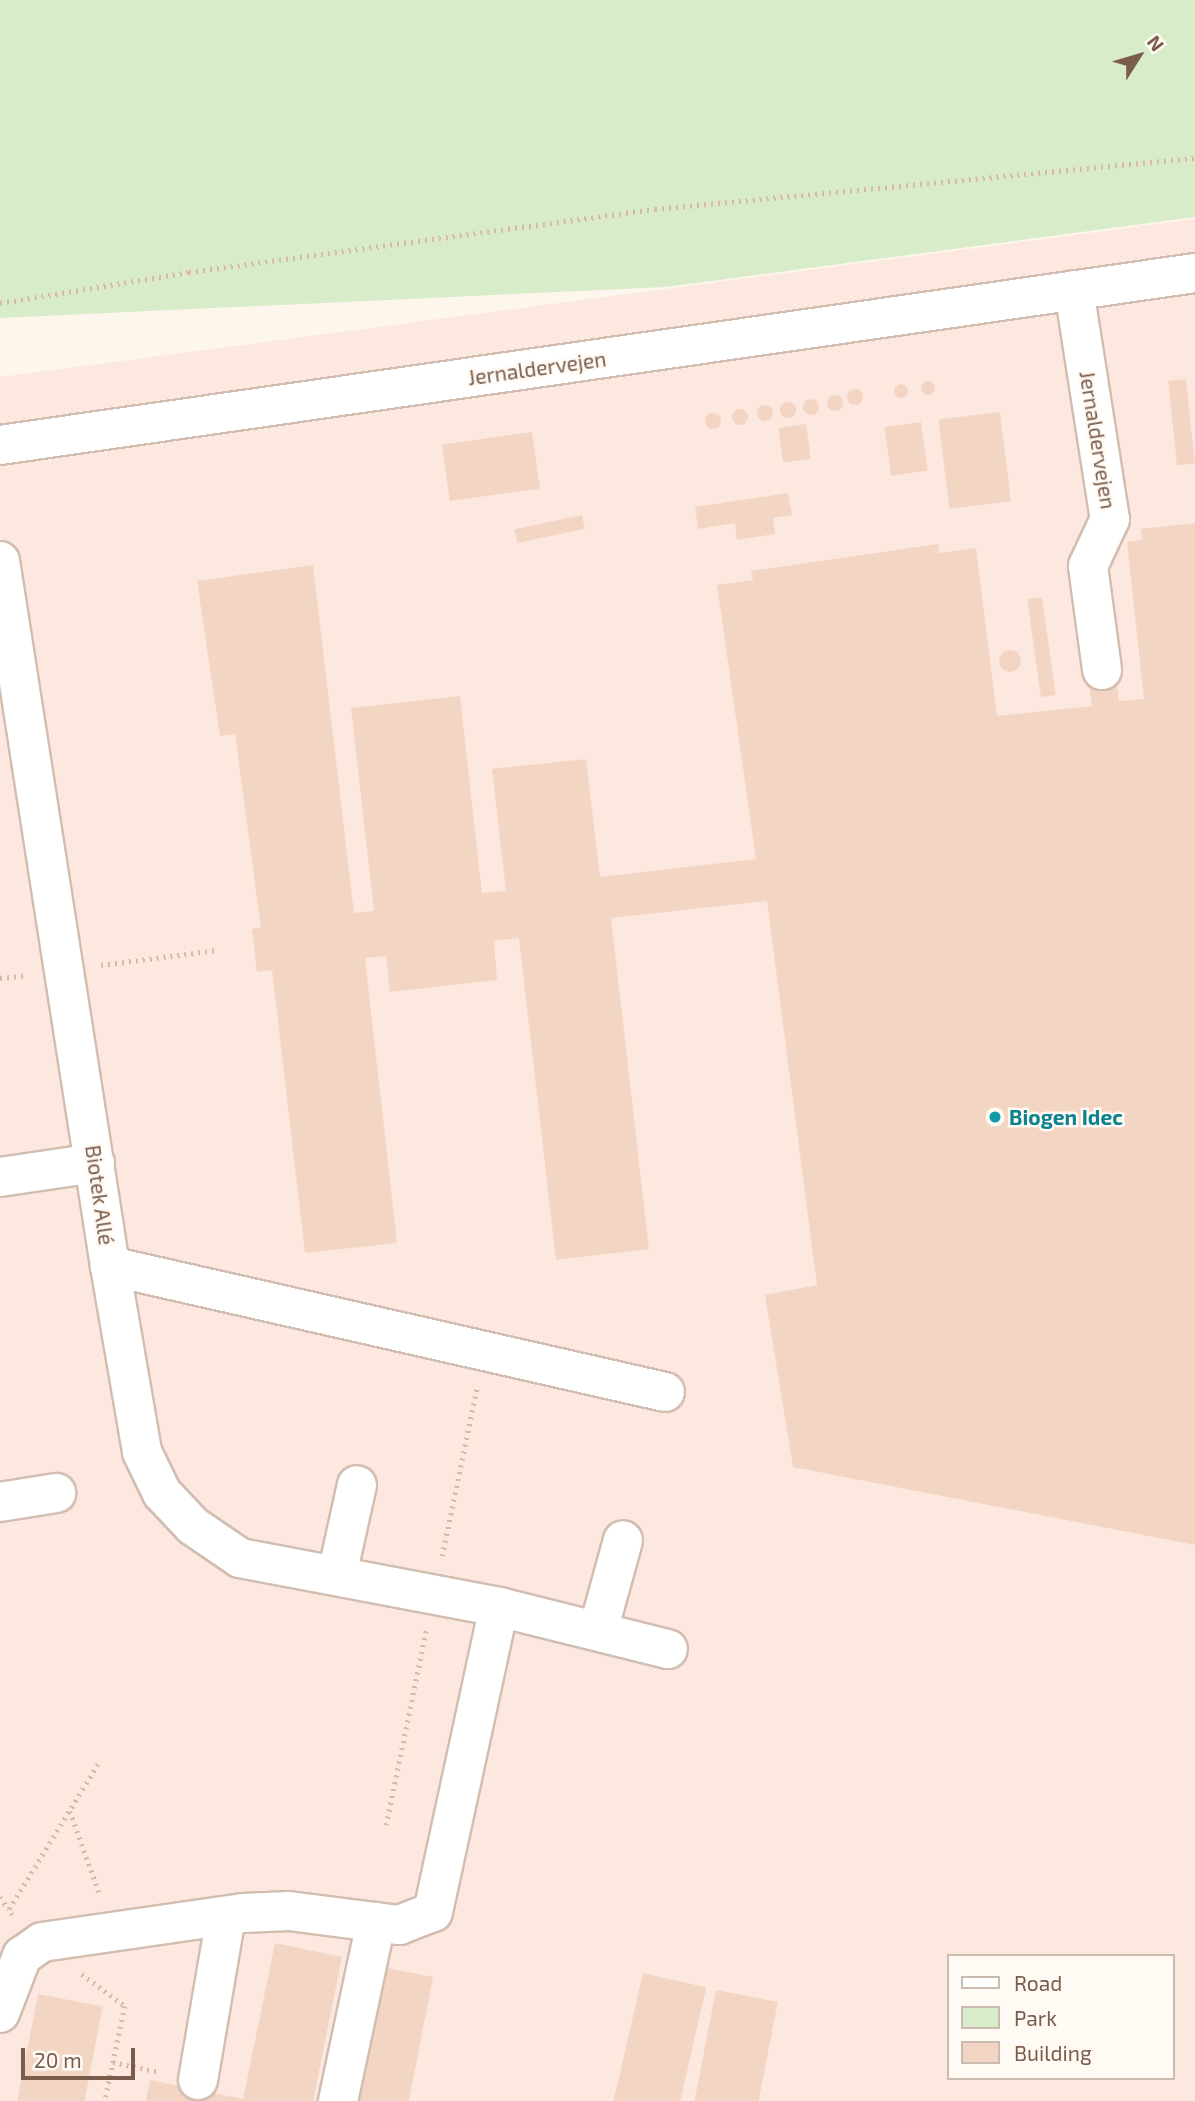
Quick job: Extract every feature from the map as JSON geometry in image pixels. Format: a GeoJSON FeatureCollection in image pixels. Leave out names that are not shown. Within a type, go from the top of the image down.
{"type":"FeatureCollection","features":[{"type":"Feature","properties":{"kind":"street","name":"Jernaldervejen"},"geometry":{"type":"LineString","coordinates":[[0,445],[1195,273]]}},
{"type":"Feature","properties":{"kind":"street","name":"Jernaldervejen"},"geometry":{"type":"LineString","coordinates":[[1074,290],[1110,519],[1088,566],[1102,670]]}},
{"type":"Feature","properties":{"kind":"street","name":"Biotek Allé"},"geometry":{"type":"LineString","coordinates":[[0,561],[7,656],[65,969],[110,1266],[665,1392]]}},
{"type":"Feature","properties":{"kind":"street"},"geometry":{"type":"LineString","coordinates":[[0,1177],[95,1163]]}},
{"type":"Feature","properties":{"kind":"street"},"geometry":{"type":"LineString","coordinates":[[110,1266],[142,1452],[162,1493],[193,1526],[240,1558],[499,1607],[668,1649]]}},
{"type":"Feature","properties":{"kind":"street"},"geometry":{"type":"LineString","coordinates":[[337,1575],[357,1485]]}},
{"type":"Feature","properties":{"kind":"street"},"geometry":{"type":"LineString","coordinates":[[0,1502],[55,1493]]}},
{"type":"Feature","properties":{"kind":"street"},"geometry":{"type":"LineString","coordinates":[[598,1631],[623,1540]]}},
{"type":"Feature","properties":{"kind":"street"},"geometry":{"type":"LineString","coordinates":[[0,2013],[22,1956],[42,1942],[226,1916],[289,1912],[399,1925],[421,1920],[438,1903],[499,1607]]}},
{"type":"Feature","properties":{"kind":"street"},"geometry":{"type":"LineString","coordinates":[[198,2080],[226,1916]]}},
{"type":"Feature","properties":{"kind":"street"},"geometry":{"type":"LineString","coordinates":[[338,2101],[376,1922]]}},
{"type":"Feature","properties":{"kind":"path"},"geometry":{"type":"LineString","coordinates":[[0,303],[190,272],[656,209],[1195,158]]}},
{"type":"Feature","properties":{"kind":"path"},"geometry":{"type":"LineString","coordinates":[[65,969],[217,950]]}},
{"type":"Feature","properties":{"kind":"path"},"geometry":{"type":"LineString","coordinates":[[9,1909],[98,1764]]}},
{"type":"Feature","properties":{"kind":"path"},"geometry":{"type":"LineString","coordinates":[[69,1810],[114,1932]]}},
{"type":"Feature","properties":{"kind":"path"},"geometry":{"type":"LineString","coordinates":[[0,1897],[31,1950],[61,1959],[125,2006],[106,2101]]}},
{"type":"Feature","properties":{"kind":"path"},"geometry":{"type":"LineString","coordinates":[[113,2062],[198,2080]]}},
{"type":"Feature","properties":{"kind":"shaded area"},"geometry":{"type":"Polygon","coordinates":[[[1195,219],[1195,2101],[0,2101],[0,377],[1195,219]]]}},
{"type":"Feature","properties":{"kind":"green space"},"geometry":{"type":"Polygon","coordinates":[[[0,0],[1195,0],[1195,217],[666,287],[0,318],[0,0]]]}},
{"type":"Feature","properties":{"kind":"building"},"geometry":{"type":"Polygon","coordinates":[[[1186,379],[1195,464],[1177,465],[1168,381],[1186,379]]]}},
{"type":"Feature","properties":{"kind":"building"},"geometry":{"type":"Polygon","coordinates":[[[928,381],[933,383],[933,393],[928,395],[923,393],[921,388],[923,383],[928,381]]]}},
{"type":"Feature","properties":{"kind":"building"},"geometry":{"type":"Polygon","coordinates":[[[901,384],[906,386],[906,396],[901,398],[896,396],[894,391],[896,386],[901,384]]]}},
{"type":"Feature","properties":{"kind":"building"},"geometry":{"type":"Polygon","coordinates":[[[852,389],[858,389],[863,397],[861,403],[852,405],[847,400],[847,394],[852,389]]]}},
{"type":"Feature","properties":{"kind":"building"},"geometry":{"type":"Polygon","coordinates":[[[832,395],[838,395],[843,403],[841,409],[832,411],[827,406],[827,400],[832,395]]]}},
{"type":"Feature","properties":{"kind":"building"},"geometry":{"type":"Polygon","coordinates":[[[808,399],[814,399],[819,407],[817,413],[808,415],[803,410],[803,404],[808,399]]]}},
{"type":"Feature","properties":{"kind":"building"},"geometry":{"type":"Polygon","coordinates":[[[785,402],[791,402],[796,410],[794,416],[785,418],[780,413],[780,407],[785,402]]]}},
{"type":"Feature","properties":{"kind":"building"},"geometry":{"type":"Polygon","coordinates":[[[762,405],[768,405],[773,413],[771,419],[762,421],[757,416],[757,410],[762,405]]]}},
{"type":"Feature","properties":{"kind":"building"},"geometry":{"type":"Polygon","coordinates":[[[737,409],[743,409],[748,417],[746,423],[737,425],[732,420],[732,414],[737,409]]]}},
{"type":"Feature","properties":{"kind":"building"},"geometry":{"type":"Polygon","coordinates":[[[1000,412],[1011,501],[949,509],[938,420],[1000,412]]]}},
{"type":"Feature","properties":{"kind":"building"},"geometry":{"type":"Polygon","coordinates":[[[710,413],[716,413],[721,421],[719,427],[710,429],[705,424],[705,418],[710,413]]]}},
{"type":"Feature","properties":{"kind":"building"},"geometry":{"type":"Polygon","coordinates":[[[921,422],[928,471],[891,476],[884,427],[921,422]]]}},
{"type":"Feature","properties":{"kind":"building"},"geometry":{"type":"Polygon","coordinates":[[[806,424],[811,459],[783,463],[778,428],[806,424]]]}},
{"type":"Feature","properties":{"kind":"building"},"geometry":{"type":"Polygon","coordinates":[[[532,432],[540,488],[450,501],[442,445],[532,432]]]}},
{"type":"Feature","properties":{"kind":"building"},"geometry":{"type":"Polygon","coordinates":[[[788,493],[792,515],[773,518],[775,534],[737,540],[735,523],[698,529],[695,507],[788,493]]]}},
{"type":"Feature","properties":{"kind":"building"},"geometry":{"type":"Polygon","coordinates":[[[582,515],[585,529],[517,543],[515,529],[582,515]]]}},
{"type":"Feature","properties":{"kind":"building","name":"Biogen Idec"},"geometry":{"type":"Polygon","coordinates":[[[1195,523],[1195,1545],[793,1467],[765,1295],[817,1285],[767,901],[611,918],[649,1249],[556,1260],[519,938],[494,941],[497,980],[390,992],[386,956],[365,958],[397,1243],[305,1253],[272,970],[257,972],[252,929],[261,928],[235,734],[220,736],[197,581],[313,565],[354,913],[374,911],[351,708],[460,696],[482,893],[506,891],[492,769],[586,759],[600,877],[756,859],[717,585],[753,580],[751,571],[938,544],[939,553],[976,548],[997,716],[1092,706],[1089,683],[1116,680],[1119,701],[1144,699],[1127,542],[1142,540],[1141,529],[1195,523]]]}},
{"type":"Feature","properties":{"kind":"building"},"geometry":{"type":"Polygon","coordinates":[[[1042,597],[1056,695],[1041,697],[1027,599],[1042,597]]]}},
{"type":"Feature","properties":{"kind":"building"},"geometry":{"type":"Polygon","coordinates":[[[1010,650],[1018,653],[1021,661],[1018,669],[1010,672],[1002,669],[999,661],[1002,653],[1010,650]]]}},
{"type":"Feature","properties":{"kind":"building"},"geometry":{"type":"Polygon","coordinates":[[[275,1943],[342,1957],[313,2101],[146,2101],[150,2080],[243,2099],[275,1943]]]}},
{"type":"Feature","properties":{"kind":"building"},"geometry":{"type":"Polygon","coordinates":[[[382,1967],[433,1977],[409,2101],[356,2101],[382,1967]]]}},
{"type":"Feature","properties":{"kind":"building"},"geometry":{"type":"Polygon","coordinates":[[[643,1973],[706,1988],[680,2101],[614,2101],[643,1973]]]}},
{"type":"Feature","properties":{"kind":"building"},"geometry":{"type":"Polygon","coordinates":[[[716,1990],[778,2002],[759,2101],[694,2101],[716,1990]]]}},
{"type":"Feature","properties":{"kind":"building"},"geometry":{"type":"Polygon","coordinates":[[[38,1994],[103,2007],[84,2101],[17,2101],[38,1994]]]}},
{"type":"Feature","properties":{"kind":"place","name":"Biogen Idec"},"geometry":{"type":"Point","coordinates":[995,1117]}}]}
